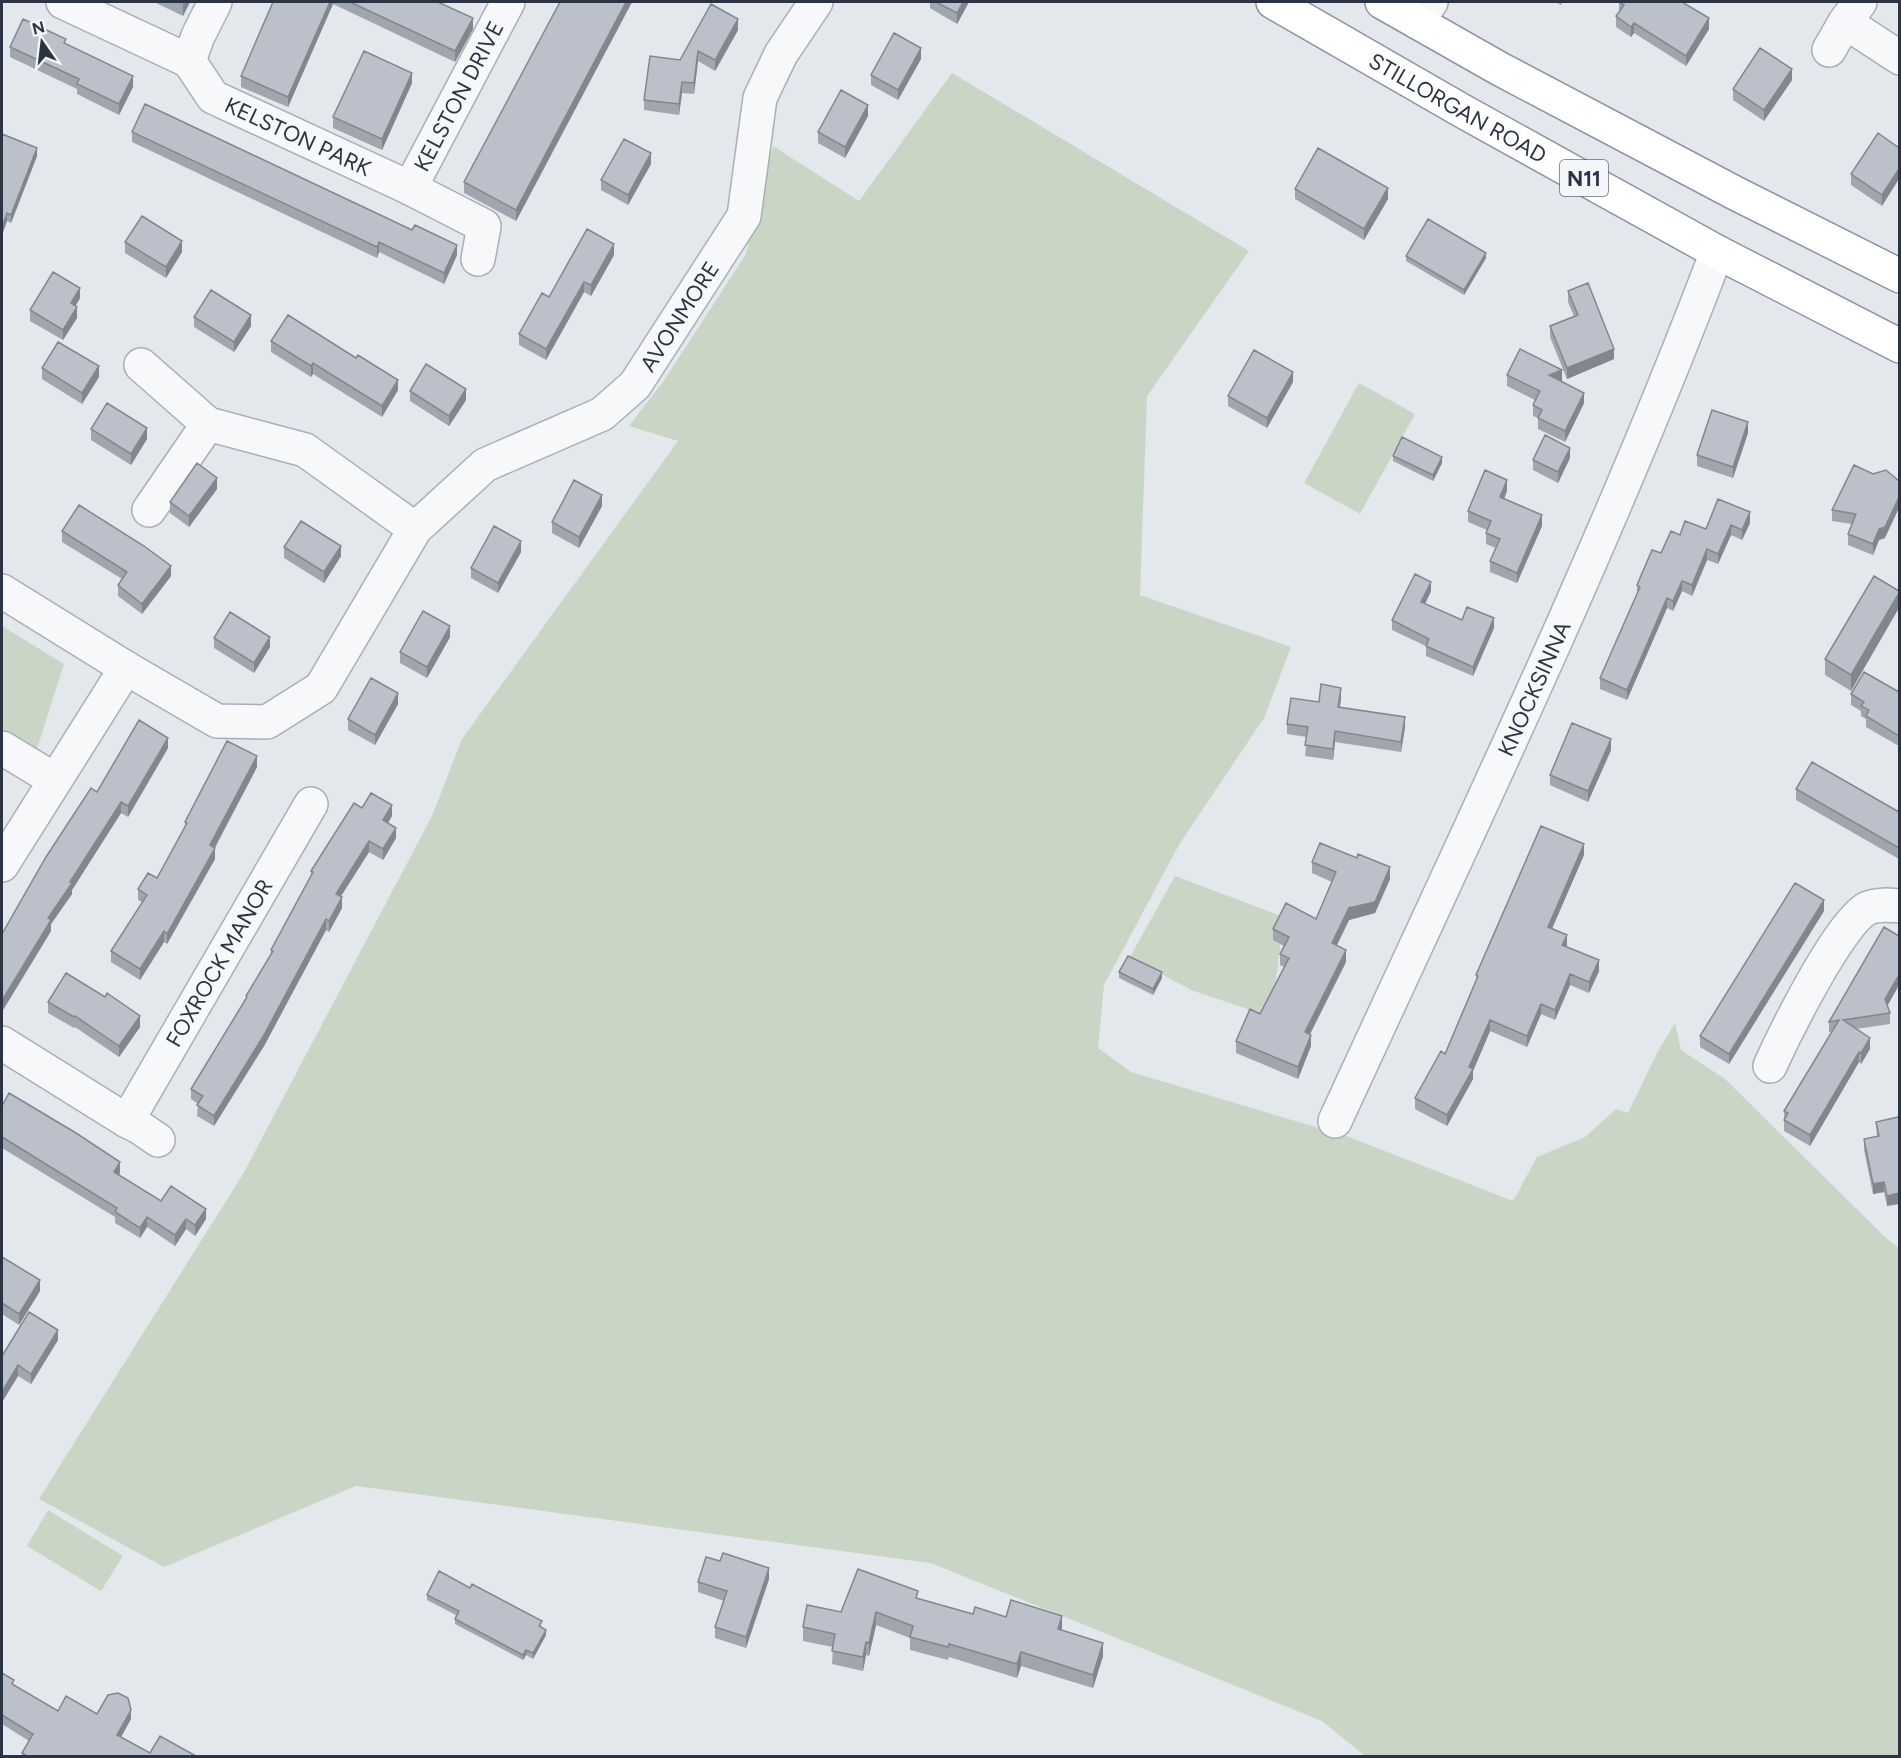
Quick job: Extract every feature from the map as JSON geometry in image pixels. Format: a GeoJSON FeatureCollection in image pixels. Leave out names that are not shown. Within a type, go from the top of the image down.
{"type":"FeatureCollection","features":[{"type":"Feature","properties":{"kind":"highway","name":"STILLORGAN ROAD"},"geometry":{"type":"LineString","coordinates":[[1273,2],[1470,115],[1717,252],[1899,346]]}},
{"type":"Feature","properties":{"kind":"highway","name":"N11"},"geometry":{"type":"LineString","coordinates":[[1382,2],[1424,12],[1735,193],[1899,276]]}},
{"type":"Feature","properties":{"kind":"street"},"geometry":{"type":"LineString","coordinates":[[63,2],[189,61],[198,36],[215,2]]}},
{"type":"Feature","properties":{"kind":"street","name":"KELSTON DRIVE"},"geometry":{"type":"LineString","coordinates":[[410,188],[505,2]]}},
{"type":"Feature","properties":{"kind":"street","name":"AVONMORE"},"geometry":{"type":"LineString","coordinates":[[126,668],[217,721],[267,722],[321,688],[416,529],[485,465],[602,414],[634,385],[744,216],[760,98],[781,54],[816,2]]}},
{"type":"Feature","properties":{"kind":"street"},"geometry":{"type":"LineString","coordinates":[[1830,50],[1852,12],[1899,58]]}},
{"type":"Feature","properties":{"kind":"street","name":"KELSTON PARK"},"geometry":{"type":"LineString","coordinates":[[189,61],[213,97],[410,188],[484,226],[478,259]]}},
{"type":"Feature","properties":{"kind":"street","name":"KNOCKSINNA"},"geometry":{"type":"LineString","coordinates":[[1335,1121],[1578,591],[1680,350],[1717,252]]}},
{"type":"Feature","properties":{"kind":"street"},"geometry":{"type":"LineString","coordinates":[[141,365],[208,424],[304,450],[416,529]]}},
{"type":"Feature","properties":{"kind":"street"},"geometry":{"type":"LineString","coordinates":[[149,510],[208,424]]}},
{"type":"Feature","properties":{"kind":"street"},"geometry":{"type":"LineString","coordinates":[[2,591],[126,668],[2,865]]}},
{"type":"Feature","properties":{"kind":"street"},"geometry":{"type":"LineString","coordinates":[[2,748],[55,780]]}},
{"type":"Feature","properties":{"kind":"street","name":"FOXROCK MANOR"},"geometry":{"type":"LineString","coordinates":[[128,1122],[311,804]]}},
{"type":"Feature","properties":{"kind":"street"},"geometry":{"type":"LineString","coordinates":[[1770,1066],[1785,1033],[1839,938],[1854,919],[1866,909],[1881,904],[1899,906]]}},
{"type":"Feature","properties":{"kind":"street"},"geometry":{"type":"LineString","coordinates":[[2,1045],[158,1140]]}},
{"type":"Feature","properties":{"kind":"green space"},"geometry":{"type":"Polygon","coordinates":[[[952,73],[1249,251],[1147,396],[1140,595],[1291,647],[1264,718],[1180,843],[1104,985],[1098,1048],[1131,1072],[1349,1137],[1513,1201],[1537,1157],[1585,1137],[1616,1109],[1628,1113],[1657,1053],[1675,1023],[1681,1050],[1725,1079],[1886,1238],[1899,1248],[1899,1756],[1365,1756],[1322,1721],[931,1563],[356,1486],[164,1567],[39,1499],[243,1174],[432,816],[462,739],[678,441],[629,426],[665,379],[746,254],[773,146],[859,201],[952,73]]]}},
{"type":"Feature","properties":{"kind":"green space"},"geometry":{"type":"Polygon","coordinates":[[[1359,383],[1415,414],[1360,514],[1304,483],[1359,383]]]}},
{"type":"Feature","properties":{"kind":"green space"},"geometry":{"type":"Polygon","coordinates":[[[2,626],[64,664],[35,755],[2,735],[2,626]]]}},
{"type":"Feature","properties":{"kind":"green space"},"geometry":{"type":"Polygon","coordinates":[[[1175,876],[1284,917],[1273,1001],[1264,1018],[1245,1008],[1191,990],[1130,957],[1175,876]]]}},
{"type":"Feature","properties":{"kind":"green space"},"geometry":{"type":"Polygon","coordinates":[[[48,1510],[123,1556],[101,1591],[27,1546],[48,1510]]]}},
{"type":"Feature","properties":{"kind":"building"},"geometry":{"type":"Polygon","coordinates":[[[273,2],[330,2],[288,97],[241,76],[273,2]]]}},
{"type":"Feature","properties":{"kind":"building"},"geometry":{"type":"Polygon","coordinates":[[[350,2],[438,2],[473,18],[455,51],[350,2]]]}},
{"type":"Feature","properties":{"kind":"building"},"geometry":{"type":"Polygon","coordinates":[[[560,2],[626,2],[516,210],[464,182],[560,2]]]}},
{"type":"Feature","properties":{"kind":"building"},"geometry":{"type":"Polygon","coordinates":[[[936,2],[963,2],[957,13],[936,2]]]}},
{"type":"Feature","properties":{"kind":"building"},"geometry":{"type":"Polygon","coordinates":[[[1619,2],[1682,2],[1709,18],[1686,56],[1634,23],[1631,27],[1616,16],[1624,5],[1619,2]]]}},
{"type":"Feature","properties":{"kind":"building"},"geometry":{"type":"Polygon","coordinates":[[[711,4],[738,19],[715,60],[698,51],[694,83],[682,82],[679,104],[644,100],[650,56],[680,60],[711,4]]]}},
{"type":"Feature","properties":{"kind":"building"},"geometry":{"type":"Polygon","coordinates":[[[23,19],[66,39],[64,43],[133,76],[119,104],[77,84],[79,79],[10,47],[23,19]]]}},
{"type":"Feature","properties":{"kind":"building"},"geometry":{"type":"Polygon","coordinates":[[[894,33],[921,48],[898,90],[871,75],[894,33]]]}},
{"type":"Feature","properties":{"kind":"building"},"geometry":{"type":"Polygon","coordinates":[[[1760,48],[1792,69],[1764,110],[1733,89],[1760,48]]]}},
{"type":"Feature","properties":{"kind":"building"},"geometry":{"type":"Polygon","coordinates":[[[364,51],[412,73],[382,139],[333,117],[364,51]]]}},
{"type":"Feature","properties":{"kind":"building"},"geometry":{"type":"Polygon","coordinates":[[[841,90],[868,105],[845,147],[818,132],[841,90]]]}},
{"type":"Feature","properties":{"kind":"building"},"geometry":{"type":"Polygon","coordinates":[[[145,104],[412,230],[415,225],[457,245],[444,273],[379,242],[377,247],[132,132],[145,104]]]}},
{"type":"Feature","properties":{"kind":"building"},"geometry":{"type":"Polygon","coordinates":[[[1878,133],[1899,148],[1899,169],[1882,195],[1851,174],[1878,133]]]}},
{"type":"Feature","properties":{"kind":"building"},"geometry":{"type":"Polygon","coordinates":[[[2,134],[37,148],[11,215],[7,213],[2,227],[2,134]]]}},
{"type":"Feature","properties":{"kind":"building"},"geometry":{"type":"Polygon","coordinates":[[[624,139],[651,153],[628,195],[601,180],[624,139]]]}},
{"type":"Feature","properties":{"kind":"building"},"geometry":{"type":"Polygon","coordinates":[[[1318,148],[1388,188],[1364,229],[1295,189],[1318,148]]]}},
{"type":"Feature","properties":{"kind":"building"},"geometry":{"type":"Polygon","coordinates":[[[142,216],[182,241],[166,267],[125,242],[142,216]]]}},
{"type":"Feature","properties":{"kind":"building"},"geometry":{"type":"Polygon","coordinates":[[[1428,219],[1486,253],[1464,290],[1406,256],[1428,219]]]}},
{"type":"Feature","properties":{"kind":"building"},"geometry":{"type":"Polygon","coordinates":[[[587,229],[614,244],[591,285],[584,282],[546,349],[519,334],[542,293],[549,297],[587,229]]]}},
{"type":"Feature","properties":{"kind":"building"},"geometry":{"type":"Polygon","coordinates":[[[53,272],[80,288],[71,303],[77,307],[63,330],[30,310],[53,272]]]}},
{"type":"Feature","properties":{"kind":"building"},"geometry":{"type":"Polygon","coordinates":[[[1588,283],[1614,349],[1567,368],[1550,326],[1578,315],[1568,291],[1588,283]]]}},
{"type":"Feature","properties":{"kind":"building"},"geometry":{"type":"Polygon","coordinates":[[[211,290],[251,315],[234,342],[194,317],[211,290]]]}},
{"type":"Feature","properties":{"kind":"building"},"geometry":{"type":"Polygon","coordinates":[[[288,315],[356,358],[358,355],[398,380],[382,406],[313,363],[311,366],[271,341],[288,315]]]}},
{"type":"Feature","properties":{"kind":"building"},"geometry":{"type":"Polygon","coordinates":[[[58,342],[99,366],[82,393],[42,368],[58,342]]]}},
{"type":"Feature","properties":{"kind":"building"},"geometry":{"type":"Polygon","coordinates":[[[1520,349],[1562,370],[1549,375],[1584,393],[1565,431],[1538,418],[1542,410],[1533,405],[1540,391],[1507,375],[1520,349]]]}},
{"type":"Feature","properties":{"kind":"building"},"geometry":{"type":"Polygon","coordinates":[[[1254,350],[1293,372],[1267,418],[1228,396],[1254,350]]]}},
{"type":"Feature","properties":{"kind":"building"},"geometry":{"type":"Polygon","coordinates":[[[426,364],[466,389],[449,416],[410,391],[426,364]]]}},
{"type":"Feature","properties":{"kind":"building"},"geometry":{"type":"Polygon","coordinates":[[[107,403],[147,428],[131,454],[91,429],[107,403]]]}},
{"type":"Feature","properties":{"kind":"building"},"geometry":{"type":"Polygon","coordinates":[[[1712,410],[1748,422],[1733,467],[1697,455],[1712,410]]]}},
{"type":"Feature","properties":{"kind":"building"},"geometry":{"type":"Polygon","coordinates":[[[1545,435],[1570,448],[1558,472],[1533,460],[1545,435]]]}},
{"type":"Feature","properties":{"kind":"building"},"geometry":{"type":"Polygon","coordinates":[[[1402,437],[1442,457],[1433,475],[1393,456],[1402,437]]]}},
{"type":"Feature","properties":{"kind":"building"},"geometry":{"type":"Polygon","coordinates":[[[197,463],[217,478],[189,516],[170,502],[197,463]]]}},
{"type":"Feature","properties":{"kind":"building"},"geometry":{"type":"Polygon","coordinates":[[[1854,465],[1873,474],[1886,470],[1899,481],[1899,497],[1885,527],[1879,529],[1873,544],[1848,534],[1856,514],[1832,510],[1854,465]]]}},
{"type":"Feature","properties":{"kind":"building"},"geometry":{"type":"Polygon","coordinates":[[[1485,470],[1507,480],[1500,497],[1542,515],[1517,573],[1490,561],[1500,539],[1486,533],[1491,521],[1468,511],[1485,470]]]}},
{"type":"Feature","properties":{"kind":"building"},"geometry":{"type":"Polygon","coordinates":[[[574,480],[602,495],[579,537],[552,522],[574,480]]]}},
{"type":"Feature","properties":{"kind":"building"},"geometry":{"type":"Polygon","coordinates":[[[1718,499],[1750,512],[1742,530],[1731,525],[1718,554],[1707,549],[1692,585],[1682,581],[1673,601],[1667,598],[1627,690],[1600,678],[1640,587],[1637,585],[1652,550],[1661,553],[1671,531],[1680,535],[1685,521],[1706,529],[1718,499]]]}},
{"type":"Feature","properties":{"kind":"building"},"geometry":{"type":"Polygon","coordinates":[[[79,505],[171,566],[142,604],[118,585],[127,572],[62,531],[79,505]]]}},
{"type":"Feature","properties":{"kind":"building"},"geometry":{"type":"Polygon","coordinates":[[[301,521],[341,546],[324,572],[284,547],[301,521]]]}},
{"type":"Feature","properties":{"kind":"building"},"geometry":{"type":"Polygon","coordinates":[[[494,526],[521,541],[498,583],[471,568],[494,526]]]}},
{"type":"Feature","properties":{"kind":"building"},"geometry":{"type":"Polygon","coordinates":[[[1415,574],[1431,582],[1421,602],[1462,620],[1467,607],[1494,618],[1473,667],[1426,646],[1429,639],[1392,620],[1415,574]]]}},
{"type":"Feature","properties":{"kind":"building"},"geometry":{"type":"Polygon","coordinates":[[[1874,576],[1899,593],[1851,675],[1825,659],[1874,576]]]}},
{"type":"Feature","properties":{"kind":"building"},"geometry":{"type":"Polygon","coordinates":[[[423,611],[450,626],[427,667],[400,652],[423,611]]]}},
{"type":"Feature","properties":{"kind":"building"},"geometry":{"type":"Polygon","coordinates":[[[230,612],[270,637],[254,663],[214,638],[230,612]]]}},
{"type":"Feature","properties":{"kind":"building"},"geometry":{"type":"Polygon","coordinates":[[[1864,672],[1899,692],[1899,736],[1866,716],[1869,710],[1861,706],[1864,702],[1851,694],[1864,672]]]}},
{"type":"Feature","properties":{"kind":"building"},"geometry":{"type":"Polygon","coordinates":[[[371,678],[398,693],[375,735],[348,719],[371,678]]]}},
{"type":"Feature","properties":{"kind":"building"},"geometry":{"type":"Polygon","coordinates":[[[1321,684],[1341,688],[1338,707],[1405,717],[1401,742],[1335,731],[1333,749],[1305,745],[1308,727],[1287,724],[1291,698],[1319,702],[1321,684]]]}},
{"type":"Feature","properties":{"kind":"building"},"geometry":{"type":"Polygon","coordinates":[[[139,720],[168,738],[128,806],[121,802],[70,882],[72,883],[48,918],[51,920],[3,999],[2,934],[46,857],[91,788],[97,792],[139,720]]]}},
{"type":"Feature","properties":{"kind":"building"},"geometry":{"type":"Polygon","coordinates":[[[1572,723],[1611,739],[1588,791],[1550,775],[1572,723]]]}},
{"type":"Feature","properties":{"kind":"building"},"geometry":{"type":"Polygon","coordinates":[[[227,741],[257,756],[210,845],[215,848],[167,934],[164,931],[140,969],[111,951],[147,895],[138,889],[148,873],[157,878],[227,741]]]}},
{"type":"Feature","properties":{"kind":"building"},"geometry":{"type":"Polygon","coordinates":[[[1812,762],[1899,812],[1899,848],[1796,789],[1812,762]]]}},
{"type":"Feature","properties":{"kind":"building"},"geometry":{"type":"Polygon","coordinates":[[[371,793],[392,805],[383,820],[396,828],[383,849],[369,841],[336,894],[342,897],[329,921],[326,919],[264,1035],[214,1116],[197,1105],[203,1096],[191,1089],[273,951],[271,950],[313,872],[311,871],[354,803],[362,808],[371,793]]]}},
{"type":"Feature","properties":{"kind":"building"},"geometry":{"type":"Polygon","coordinates":[[[1541,826],[1584,844],[1548,927],[1567,935],[1562,945],[1599,960],[1589,982],[1570,974],[1555,1010],[1541,1004],[1527,1036],[1490,1020],[1469,1067],[1473,1069],[1447,1115],[1415,1098],[1441,1051],[1445,1054],[1478,976],[1476,975],[1541,826]]]}},
{"type":"Feature","properties":{"kind":"building"},"geometry":{"type":"Polygon","coordinates":[[[1320,843],[1357,858],[1358,854],[1390,867],[1375,902],[1349,908],[1332,943],[1346,950],[1305,1032],[1311,1035],[1298,1067],[1236,1041],[1250,1009],[1260,1014],[1289,958],[1280,954],[1289,937],[1273,929],[1286,903],[1316,919],[1336,872],[1312,862],[1320,843]]]}},
{"type":"Feature","properties":{"kind":"building"},"geometry":{"type":"Polygon","coordinates":[[[1795,883],[1824,900],[1729,1054],[1700,1036],[1795,883]]]}},
{"type":"Feature","properties":{"kind":"building"},"geometry":{"type":"Polygon","coordinates":[[[1884,927],[1899,936],[1899,975],[1885,999],[1890,1013],[1843,1020],[1870,1038],[1861,1053],[1859,1052],[1810,1135],[1784,1120],[1788,1113],[1784,1111],[1839,1020],[1829,1022],[1884,927]]]}},
{"type":"Feature","properties":{"kind":"building"},"geometry":{"type":"Polygon","coordinates":[[[1128,956],[1162,972],[1153,989],[1119,972],[1128,956]]]}},
{"type":"Feature","properties":{"kind":"building"},"geometry":{"type":"Polygon","coordinates":[[[66,973],[105,997],[107,993],[140,1016],[119,1046],[75,1016],[48,1002],[66,973]]]}},
{"type":"Feature","properties":{"kind":"building"},"geometry":{"type":"Polygon","coordinates":[[[9,1093],[120,1162],[114,1172],[161,1201],[171,1186],[206,1209],[195,1225],[186,1219],[175,1235],[147,1217],[140,1228],[115,1212],[117,1208],[2,1137],[2,1106],[9,1093]]]}},
{"type":"Feature","properties":{"kind":"building"},"geometry":{"type":"Polygon","coordinates":[[[1899,1115],[1899,1193],[1887,1196],[1884,1182],[1873,1184],[1864,1139],[1879,1136],[1876,1122],[1899,1115]]]}},
{"type":"Feature","properties":{"kind":"building"},"geometry":{"type":"Polygon","coordinates":[[[2,1257],[40,1280],[19,1314],[2,1303],[2,1257]]]}},
{"type":"Feature","properties":{"kind":"building"},"geometry":{"type":"Polygon","coordinates":[[[29,1312],[58,1330],[31,1374],[18,1365],[2,1392],[2,1356],[29,1312]]]}},
{"type":"Feature","properties":{"kind":"building"},"geometry":{"type":"Polygon","coordinates":[[[723,1553],[769,1568],[746,1637],[715,1627],[727,1591],[698,1582],[706,1557],[720,1561],[723,1553]]]}},
{"type":"Feature","properties":{"kind":"building"},"geometry":{"type":"Polygon","coordinates":[[[858,1569],[918,1591],[916,1598],[973,1614],[975,1607],[1006,1617],[1011,1600],[1062,1616],[1058,1629],[1103,1643],[1093,1675],[1021,1652],[1017,1664],[949,1644],[948,1647],[910,1637],[913,1626],[876,1612],[869,1643],[866,1642],[863,1657],[832,1651],[835,1634],[803,1627],[807,1605],[841,1612],[858,1569]]]}},
{"type":"Feature","properties":{"kind":"building"},"geometry":{"type":"Polygon","coordinates":[[[439,1571],[470,1588],[472,1584],[542,1621],[539,1626],[546,1630],[533,1653],[526,1650],[523,1655],[455,1619],[459,1611],[427,1595],[439,1571]]]}},
{"type":"Feature","properties":{"kind":"building"},"geometry":{"type":"Polygon","coordinates":[[[2,1673],[14,1680],[12,1684],[58,1711],[66,1696],[97,1714],[108,1695],[118,1693],[128,1698],[131,1710],[117,1735],[150,1753],[160,1736],[196,1756],[27,1756],[22,1753],[33,1734],[2,1715],[2,1673]]]}}]}
